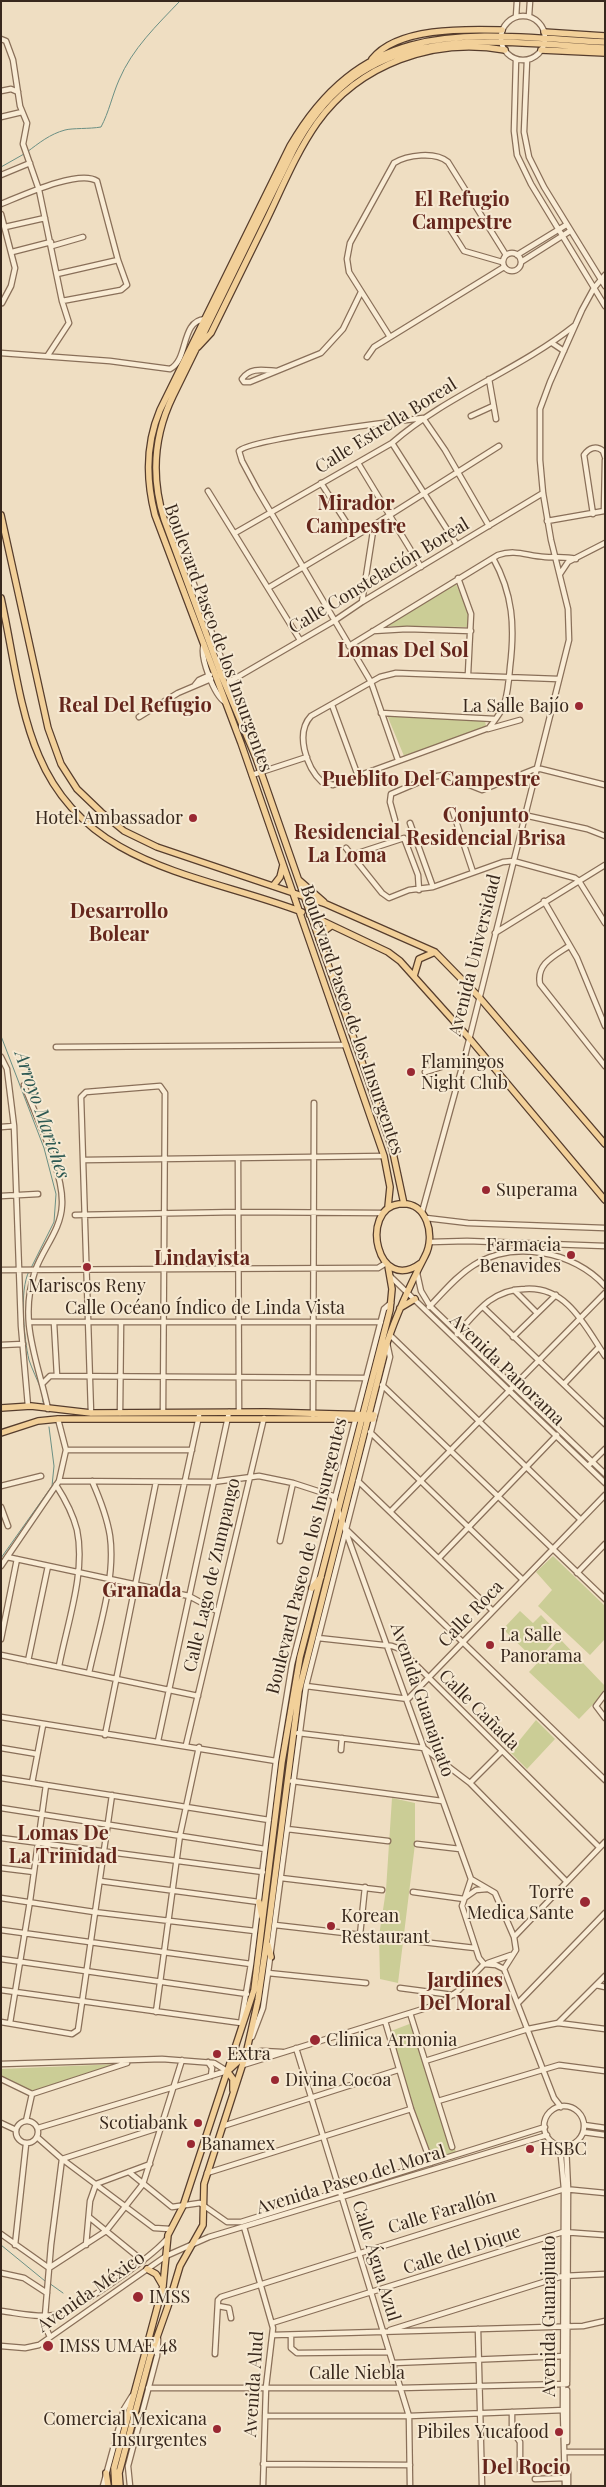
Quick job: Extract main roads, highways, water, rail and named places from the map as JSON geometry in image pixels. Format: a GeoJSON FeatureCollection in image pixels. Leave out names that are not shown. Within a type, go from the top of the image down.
{"type":"FeatureCollection","features":[{"type":"Feature","properties":{"kind":"main road"},"geometry":{"type":"LineString","coordinates":[[369,62],[387,46],[408,38],[433,33],[461,30],[501,36]]}},
{"type":"Feature","properties":{"kind":"main road","name":"Boulevard Paseo de los Insurgentes"},"geometry":{"type":"LineString","coordinates":[[404,1204],[392,1148],[299,880],[261,772],[175,548],[159,501],[155,470],[156,452],[165,413],[268,201],[308,125],[338,90],[358,75],[389,58],[408,50],[438,44],[501,36],[605,48]]}},
{"type":"Feature","properties":{"kind":"main road"},"geometry":{"type":"LineString","coordinates":[[544,41],[605,36]]}},
{"type":"Feature","properties":{"kind":"main road"},"geometry":{"type":"LineString","coordinates":[[544,41],[605,52]]}},
{"type":"Feature","properties":{"kind":"main road","name":"Boulevard Paseo de los Insurgentes"},"geometry":{"type":"LineString","coordinates":[[544,41],[605,42]]}},
{"type":"Feature","properties":{"kind":"main road"},"geometry":{"type":"LineString","coordinates":[[387,46],[389,58],[446,48],[481,47],[504,50]]}},
{"type":"Feature","properties":{"kind":"main road","name":"Boulevard Paseo de los Insurgentes"},"geometry":{"type":"LineString","coordinates":[[388,1208],[390,1187],[384,1156],[252,775],[155,515],[150,495],[149,466],[151,436],[156,418],[285,155],[304,121],[337,84],[369,62],[389,58]]}},
{"type":"Feature","properties":{"kind":"main road"},"geometry":{"type":"LineString","coordinates":[[1,515],[48,728],[56,753],[72,782],[101,812],[135,837],[157,847],[326,904],[435,952],[479,997],[605,1144]]}},
{"type":"Feature","properties":{"kind":"main road"},"geometry":{"type":"LineString","coordinates":[[1,598],[28,722],[36,748],[54,785],[80,818],[115,846],[141,858],[310,915],[388,952],[414,976],[469,1038],[605,1200]]}},
{"type":"Feature","properties":{"kind":"main road"},"geometry":{"type":"LineString","coordinates":[[273,886],[280,877],[283,865]]}},
{"type":"Feature","properties":{"kind":"main road"},"geometry":{"type":"LineString","coordinates":[[299,880],[326,904]]}},
{"type":"Feature","properties":{"kind":"main road"},"geometry":{"type":"LineString","coordinates":[[319,939],[331,926]]}},
{"type":"Feature","properties":{"kind":"main road"},"geometry":{"type":"LineString","coordinates":[[414,976],[418,959],[435,952]]}},
{"type":"Feature","properties":{"kind":"main road"},"geometry":{"type":"LineString","coordinates":[[404,1204],[422,1212],[426,1218],[430,1242],[421,1263],[413,1268],[404,1270],[387,1264],[379,1251],[377,1238],[378,1224],[383,1212],[388,1208],[404,1204]]}},
{"type":"Feature","properties":{"kind":"main road","name":"Boulevard Paseo de los Insurgentes"},"geometry":{"type":"LineString","coordinates":[[114,2486],[114,2468],[163,2286],[166,2240],[170,2229],[184,2206],[241,2026],[246,2020],[254,1990],[282,1762],[300,1657],[339,1509],[387,1344],[400,1308],[421,1263]]}},
{"type":"Feature","properties":{"kind":"main road","name":"Boulevard Paseo de los Insurgentes"},"geometry":{"type":"LineString","coordinates":[[120,2486],[119,2473],[157,2336],[182,2260],[203,2225],[205,2207],[203,2191],[207,2173],[247,2051],[258,2000],[267,1939],[298,1691],[342,1519],[391,1303],[391,1277],[387,1264]]}},
{"type":"Feature","properties":{"kind":"main road"},"geometry":{"type":"LineString","coordinates":[[400,1308],[415,1299]]}},
{"type":"Feature","properties":{"kind":"main road"},"geometry":{"type":"LineString","coordinates":[[1,1408],[30,1406],[51,1410],[91,1413],[200,1412],[228,1415],[365,1416]]}},
{"type":"Feature","properties":{"kind":"main road"},"geometry":{"type":"LineString","coordinates":[[30,1406],[36,1413],[34,1422]]}},
{"type":"Feature","properties":{"kind":"main road"},"geometry":{"type":"LineString","coordinates":[[51,1410],[58,1418]]}},
{"type":"Feature","properties":{"kind":"main road"},"geometry":{"type":"LineString","coordinates":[[1,1433],[34,1422],[58,1418],[199,1419],[239,1412],[265,1415]]}},
{"type":"Feature","properties":{"kind":"main road"},"geometry":{"type":"LineString","coordinates":[[312,1588],[323,1575]]}},
{"type":"Feature","properties":{"kind":"main road"},"geometry":{"type":"LineString","coordinates":[[288,1689],[292,1702]]}},
{"type":"Feature","properties":{"kind":"main road"},"geometry":{"type":"LineString","coordinates":[[298,1691],[304,1702]]}},
{"type":"Feature","properties":{"kind":"main road"},"geometry":{"type":"LineString","coordinates":[[283,1808],[290,1804]]}},
{"type":"Feature","properties":{"kind":"main road"},"geometry":{"type":"LineString","coordinates":[[259,1902],[263,1922]]}},
{"type":"Feature","properties":{"kind":"main road"},"geometry":{"type":"LineString","coordinates":[[267,1939],[271,1957]]}},
{"type":"Feature","properties":{"kind":"main road"},"geometry":{"type":"LineString","coordinates":[[232,2099],[233,2079],[227,2072],[247,2051]]}},
{"type":"Feature","properties":{"kind":"main road"},"geometry":{"type":"LineString","coordinates":[[147,2269],[156,2274],[163,2286]]}},
{"type":"Feature","properties":{"kind":"main road"},"geometry":{"type":"LineString","coordinates":[[131,2428],[142,2414]]}},
{"type":"Feature","properties":{"kind":"main road"},"geometry":{"type":"LineString","coordinates":[[106,2473],[108,2486]]}},
{"type":"Feature","properties":{"kind":"waterway","name":"Arroyo Mariches"},"geometry":{"type":"LineString","coordinates":[[27,152],[45,139],[68,129],[101,127],[124,69],[146,38],[180,1]]}},
{"type":"Feature","properties":{"kind":"waterway","name":"Arroyo Mariches"},"geometry":{"type":"LineString","coordinates":[[1,167],[24,154]]}},
{"type":"Feature","properties":{"kind":"waterway","name":"Arroyo Mariches"},"geometry":{"type":"LineString","coordinates":[[1,1036],[44,1148],[56,1194],[54,1222],[31,1268]]}},
{"type":"Feature","properties":{"kind":"waterway","name":"Arroyo Mariches"},"geometry":{"type":"LineString","coordinates":[[29,1271],[23,1302],[25,1340],[29,1360],[41,1389]]}},
{"type":"Feature","properties":{"kind":"waterway","name":"Arroyo Mariches"},"geometry":{"type":"LineString","coordinates":[[42,1393],[43,1402]]}},
{"type":"Feature","properties":{"kind":"waterway","name":"Arroyo Mariches"},"geometry":{"type":"LineString","coordinates":[[1,1558],[52,1486],[54,1466],[49,1427]]}},
{"type":"Feature","properties":{"kind":"waterway","name":"Arroyo Mariches"},"geometry":{"type":"LineString","coordinates":[[1,2245],[45,2281]]}},
{"type":"Feature","properties":{"kind":"waterway","name":"Arroyo Mariches"},"geometry":{"type":"LineString","coordinates":[[49,2283],[63,2293]]}},
{"type":"Feature","properties":{"kind":"place","name":"La Salle Bajío"},"geometry":{"type":"Point","coordinates":[579,706]}},
{"type":"Feature","properties":{"kind":"place","name":"Hotel Ambassador"},"geometry":{"type":"Point","coordinates":[193,818]}},
{"type":"Feature","properties":{"kind":"place","name":"Flamingos Night Club"},"geometry":{"type":"Point","coordinates":[411,1072]}},
{"type":"Feature","properties":{"kind":"place","name":"Superama"},"geometry":{"type":"Point","coordinates":[486,1190]}},
{"type":"Feature","properties":{"kind":"place","name":"Farmacia Benavides"},"geometry":{"type":"Point","coordinates":[571,1255]}},
{"type":"Feature","properties":{"kind":"place","name":"Mariscos Reny"},"geometry":{"type":"Point","coordinates":[87,1267]}},
{"type":"Feature","properties":{"kind":"place","name":"La Salle Panorama"},"geometry":{"type":"Point","coordinates":[490,1645]}},
{"type":"Feature","properties":{"kind":"place","name":"Torre Medica Sante"},"geometry":{"type":"Point","coordinates":[585,1902]}},
{"type":"Feature","properties":{"kind":"place","name":"Korean Restaurant"},"geometry":{"type":"Point","coordinates":[331,1926]}},
{"type":"Feature","properties":{"kind":"place","name":"Clinica Armonia"},"geometry":{"type":"Point","coordinates":[315,2040]}},
{"type":"Feature","properties":{"kind":"place","name":"Extra"},"geometry":{"type":"Point","coordinates":[217,2054]}},
{"type":"Feature","properties":{"kind":"place","name":"Divina Cocoa"},"geometry":{"type":"Point","coordinates":[275,2080]}},
{"type":"Feature","properties":{"kind":"place","name":"Scotiabank"},"geometry":{"type":"Point","coordinates":[198,2123]}},
{"type":"Feature","properties":{"kind":"place","name":"Banamex"},"geometry":{"type":"Point","coordinates":[191,2144]}},
{"type":"Feature","properties":{"kind":"place","name":"HSBC"},"geometry":{"type":"Point","coordinates":[530,2149]}},
{"type":"Feature","properties":{"kind":"place","name":"IMSS"},"geometry":{"type":"Point","coordinates":[138,2297]}},
{"type":"Feature","properties":{"kind":"place","name":"IMSS UMAE 48"},"geometry":{"type":"Point","coordinates":[48,2346]}},
{"type":"Feature","properties":{"kind":"place","name":"Comercial Mexicana Insurgentes"},"geometry":{"type":"Point","coordinates":[217,2429]}},
{"type":"Feature","properties":{"kind":"place","name":"Pibiles Yucafood"},"geometry":{"type":"Point","coordinates":[559,2432]}},
{"type":"Feature","properties":{"kind":"district","name":"El Refugio Campestre"},"geometry":{"type":"Point","coordinates":[462,212]}},
{"type":"Feature","properties":{"kind":"district","name":"Mirador Campestre"},"geometry":{"type":"Point","coordinates":[356,516]}},
{"type":"Feature","properties":{"kind":"district","name":"Lomas Del Sol"},"geometry":{"type":"Point","coordinates":[403,651]}},
{"type":"Feature","properties":{"kind":"district","name":"Real Del Refugio"},"geometry":{"type":"Point","coordinates":[135,706]}},
{"type":"Feature","properties":{"kind":"district","name":"Pueblito Del Campestre"},"geometry":{"type":"Point","coordinates":[431,780]}},
{"type":"Feature","properties":{"kind":"district","name":"Conjunto Residencial Brisa"},"geometry":{"type":"Point","coordinates":[486,828]}},
{"type":"Feature","properties":{"kind":"district","name":"Residencial La Loma"},"geometry":{"type":"Point","coordinates":[347,844]}},
{"type":"Feature","properties":{"kind":"district","name":"Desarrollo Bolear"},"geometry":{"type":"Point","coordinates":[119,924]}},
{"type":"Feature","properties":{"kind":"district","name":"Lindavista"},"geometry":{"type":"Point","coordinates":[202,1259]}},
{"type":"Feature","properties":{"kind":"district","name":"Granada"},"geometry":{"type":"Point","coordinates":[142,1591]}},
{"type":"Feature","properties":{"kind":"district","name":"Lomas De La Trinidad"},"geometry":{"type":"Point","coordinates":[63,1846]}},
{"type":"Feature","properties":{"kind":"district","name":"Jardines Del Moral"},"geometry":{"type":"Point","coordinates":[465,1992]}},
{"type":"Feature","properties":{"kind":"district","name":"Del Rocio"},"geometry":{"type":"Point","coordinates":[526,2468]}}]}
